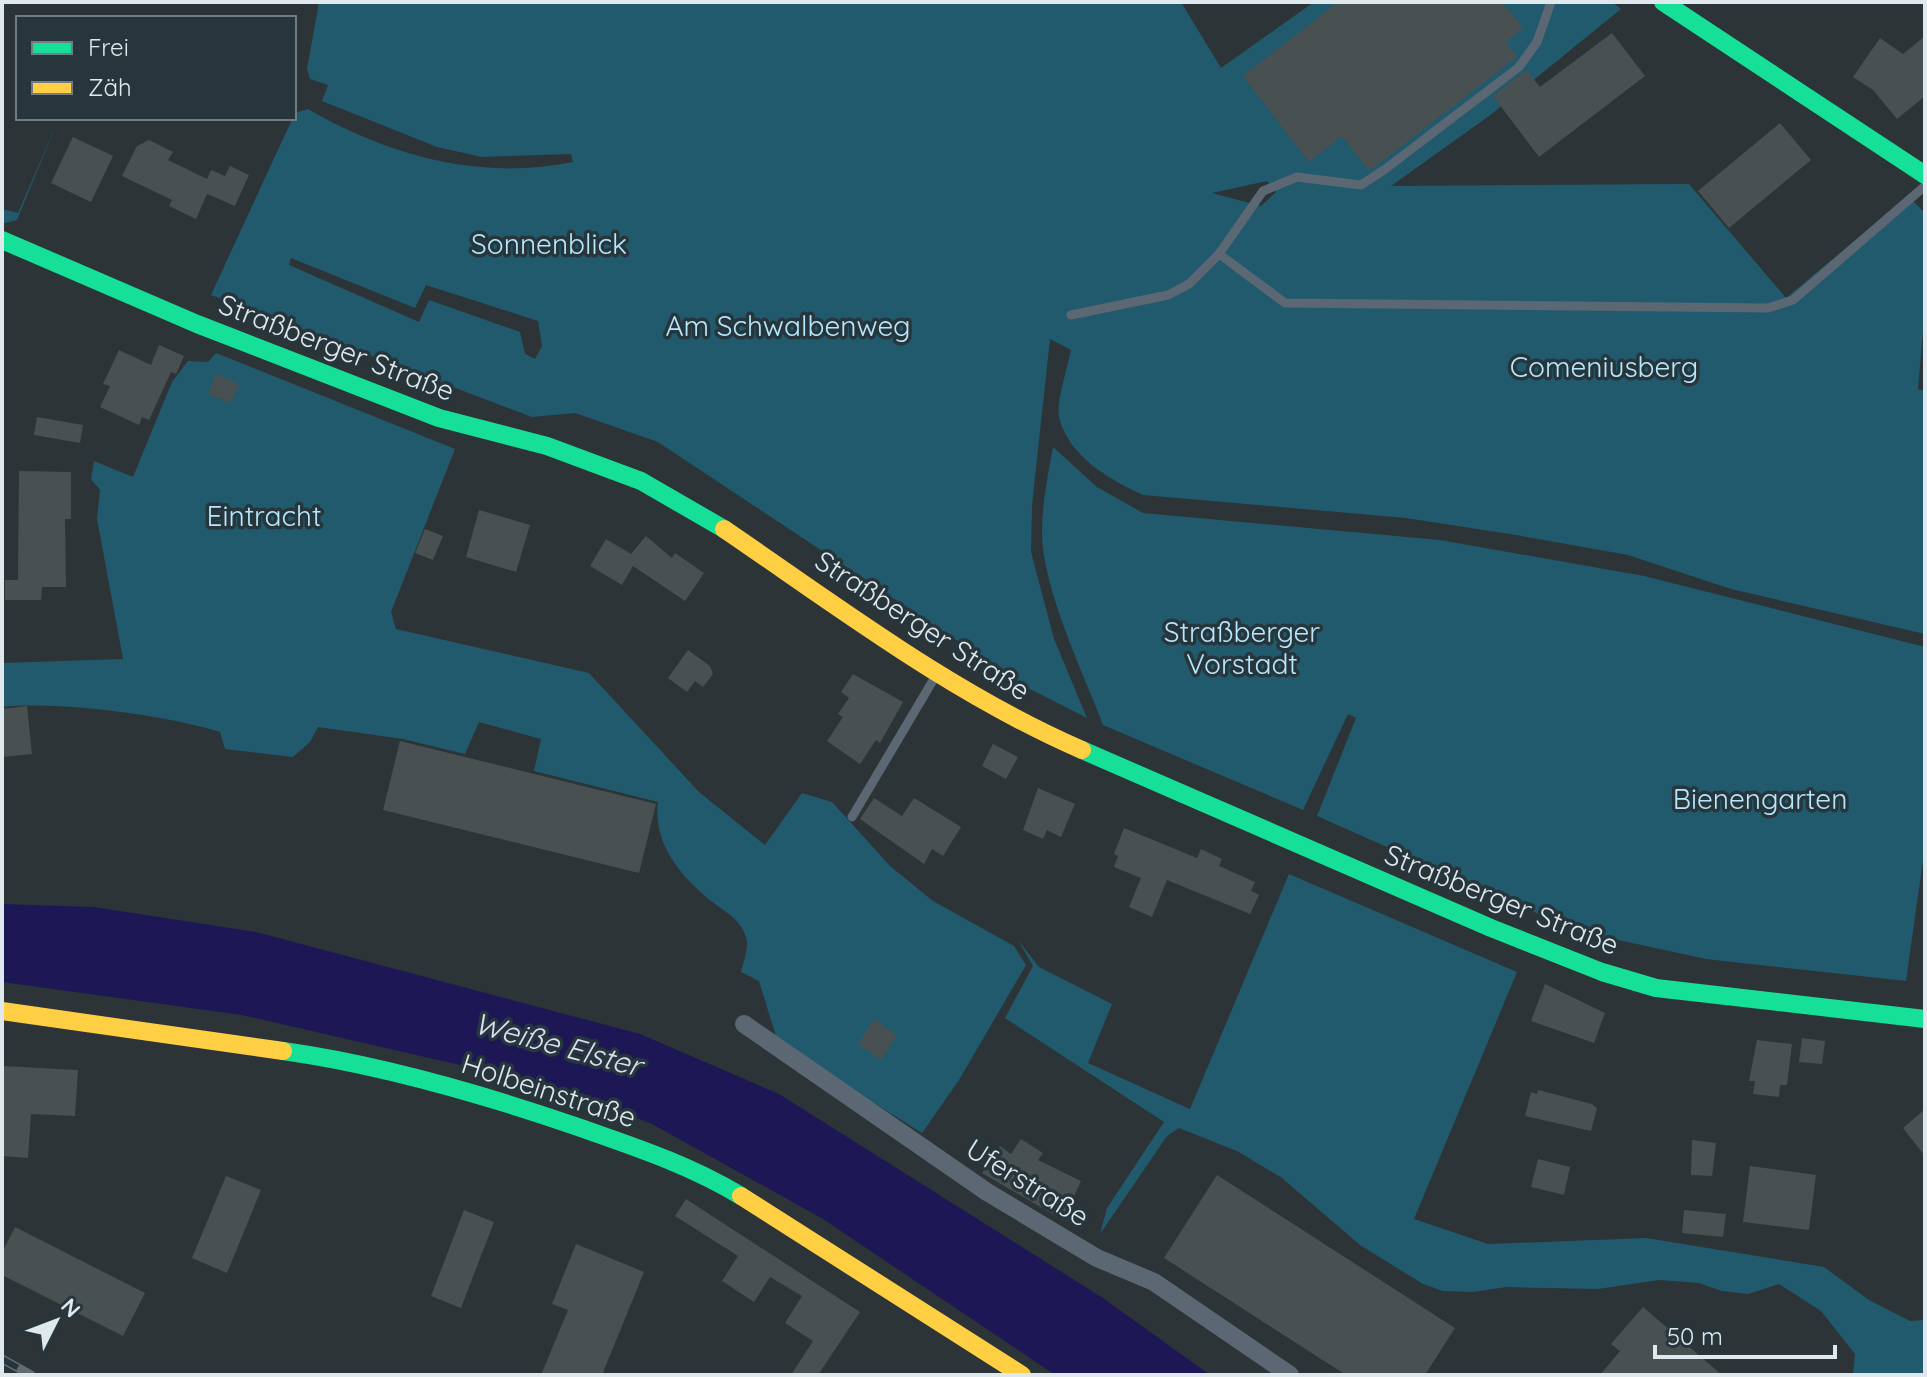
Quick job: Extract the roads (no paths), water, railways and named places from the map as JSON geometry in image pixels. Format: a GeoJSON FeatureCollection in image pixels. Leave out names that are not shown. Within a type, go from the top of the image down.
{"type":"FeatureCollection","features":[{"type":"Feature","properties":{"kind":"main road"},"geometry":{"type":"LineString","coordinates":[[1663,2],[1925,175]]}},
{"type":"Feature","properties":{"kind":"main road","name":"Straßberger Straße"},"geometry":{"type":"LineString","coordinates":[[2,240],[197,324],[439,418],[547,446],[641,481],[709,519],[937,674],[1035,730],[1491,928],[1602,972],[1656,988],[1925,1019]]}},
{"type":"Feature","properties":{"kind":"main road","name":"Holbeinstraße"},"geometry":{"type":"LineString","coordinates":[[2,1011],[341,1059],[505,1102],[659,1155],[721,1184],[803,1233],[1022,1375]]}},
{"type":"Feature","properties":{"kind":"street","name":"Uferstraße"},"geometry":{"type":"LineString","coordinates":[[744,1024],[987,1192],[1097,1258],[1154,1282],[1290,1375]]}},
{"type":"Feature","properties":{"kind":"lane"},"geometry":{"type":"LineString","coordinates":[[1071,315],[1168,295],[1189,284],[1219,254],[1263,191],[1297,177],[1361,185],[1519,67],[1537,42],[1551,2]]}},
{"type":"Feature","properties":{"kind":"lane"},"geometry":{"type":"LineString","coordinates":[[1219,254],[1285,303],[1768,308],[1793,300],[1925,186]]}},
{"type":"Feature","properties":{"kind":"lane"},"geometry":{"type":"LineString","coordinates":[[852,817],[937,674]]}},
{"type":"Feature","properties":{"kind":"water","name":"Weiße Elster"},"geometry":{"type":"Polygon","coordinates":[[[2,904],[94,907],[256,932],[640,1034],[779,1094],[1103,1298],[1210,1375],[1055,1375],[823,1219],[652,1124],[556,1087],[242,1015],[2,982],[2,904]]]}},
{"type":"Feature","properties":{"kind":"railway"},"geometry":{"type":"LineString","coordinates":[[2,1359],[31,1375]]}},
{"type":"Feature","properties":{"kind":"park label","name":"Sonnenblick"},"geometry":{"type":"Point","coordinates":[549,243]}},
{"type":"Feature","properties":{"kind":"park label","name":"Am Schwalbenweg"},"geometry":{"type":"Point","coordinates":[788,325]}},
{"type":"Feature","properties":{"kind":"park label","name":"Comeniusberg"},"geometry":{"type":"Point","coordinates":[1604,366]}},
{"type":"Feature","properties":{"kind":"park label","name":"Eintracht"},"geometry":{"type":"Point","coordinates":[264,515]}},
{"type":"Feature","properties":{"kind":"park label","name":"Straßberger Vorstadt"},"geometry":{"type":"Point","coordinates":[1242,647]}},
{"type":"Feature","properties":{"kind":"park label","name":"Bienengarten"},"geometry":{"type":"Point","coordinates":[1760,798]}}]}
